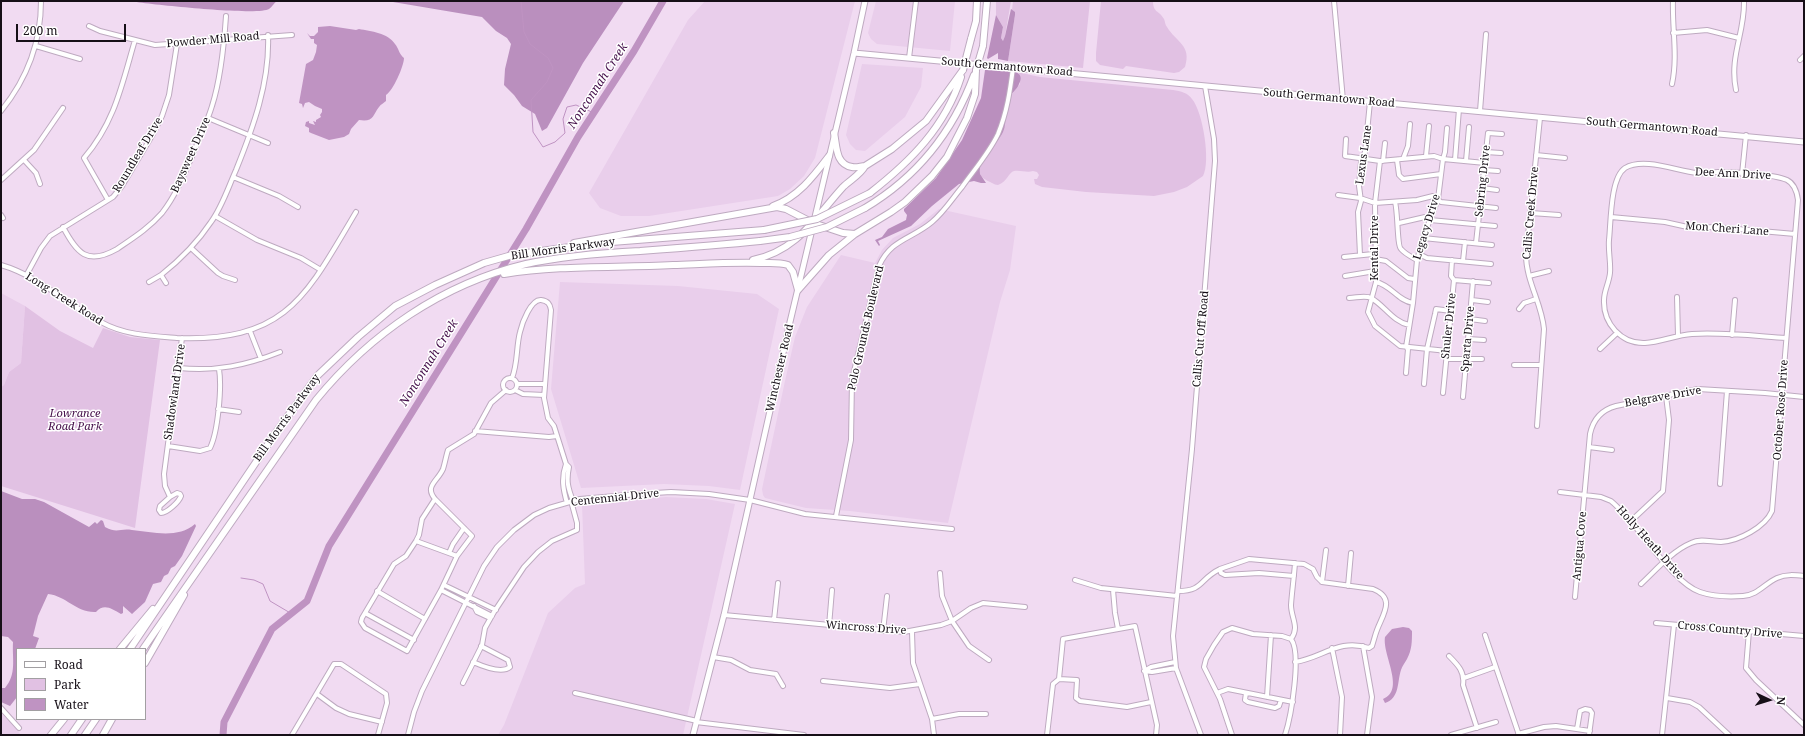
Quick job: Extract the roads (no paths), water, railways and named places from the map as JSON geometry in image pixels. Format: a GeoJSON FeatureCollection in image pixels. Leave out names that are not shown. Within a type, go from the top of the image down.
{"type":"FeatureCollection","features":[{"type":"Feature","properties":{"kind":"highway","name":"Bill Morris Parkway"},"geometry":{"type":"LineString","coordinates":[[131,648],[279,428],[317,376],[358,336],[396,306],[474,268],[512,255],[539,250],[622,241],[764,230],[817,219],[870,193],[900,169],[921,147],[950,105],[963,70],[972,39],[976,21],[977,1]]}},
{"type":"Feature","properties":{"kind":"highway","name":"Bill Morris Parkway"},"geometry":{"type":"LineString","coordinates":[[144,648],[197,573],[300,420],[338,373],[385,331],[411,313],[457,288],[480,278],[526,264],[587,254],[760,241],[790,237],[827,227],[865,208],[893,190],[931,154],[957,116],[976,70],[983,46],[987,1]]}},
{"type":"Feature","properties":{"kind":"highway"},"geometry":{"type":"LineString","coordinates":[[744,262],[760,258],[779,250],[802,234],[844,186],[863,170],[865,166],[892,149],[926,121],[963,70]]}},
{"type":"Feature","properties":{"kind":"highway"},"geometry":{"type":"LineString","coordinates":[[798,290],[829,255],[855,234],[881,219],[905,202],[932,176],[947,158],[967,118],[975,94],[976,70]]}},
{"type":"Feature","properties":{"kind":"highway"},"geometry":{"type":"LineString","coordinates":[[834,133],[836,152],[840,160],[852,167],[865,166]]}},
{"type":"Feature","properties":{"kind":"highway"},"geometry":{"type":"LineString","coordinates":[[763,210],[779,204],[800,190],[812,178],[829,156]]}},
{"type":"Feature","properties":{"kind":"highway"},"geometry":{"type":"LineString","coordinates":[[539,250],[602,236],[777,207],[786,209],[813,223],[843,233],[855,234]]}},
{"type":"Feature","properties":{"kind":"highway"},"geometry":{"type":"LineString","coordinates":[[480,278],[531,270],[586,266],[627,267],[744,262],[783,263],[788,265],[793,272],[798,290]]}},
{"type":"Feature","properties":{"kind":"highway"},"geometry":{"type":"LineString","coordinates":[[146,661],[197,573]]}},
{"type":"Feature","properties":{"kind":"highway"},"geometry":{"type":"LineString","coordinates":[[121,648],[171,588]]}},
{"type":"Feature","properties":{"kind":"highway"},"geometry":{"type":"LineString","coordinates":[[51,735],[63,720]]}},
{"type":"Feature","properties":{"kind":"highway"},"geometry":{"type":"LineString","coordinates":[[71,735],[81,720]]}},
{"type":"Feature","properties":{"kind":"highway"},"geometry":{"type":"LineString","coordinates":[[85,735],[95,720]]}},
{"type":"Feature","properties":{"kind":"highway"},"geometry":{"type":"LineString","coordinates":[[103,735],[111,720]]}},
{"type":"Feature","properties":{"kind":"main road","name":"Winchester Road"},"geometry":{"type":"LineString","coordinates":[[693,735],[724,614],[865,1]]}},
{"type":"Feature","properties":{"kind":"main road","name":"South Germantown Road"},"geometry":{"type":"LineString","coordinates":[[854,53],[1343,100],[1746,135],[1804,142]]}},
{"type":"Feature","properties":{"kind":"street"},"geometry":{"type":"LineString","coordinates":[[1,111],[23,77],[36,46],[40,29],[41,1]]}},
{"type":"Feature","properties":{"kind":"street"},"geometry":{"type":"LineString","coordinates":[[909,58],[916,1]]}},
{"type":"Feature","properties":{"kind":"street"},"geometry":{"type":"LineString","coordinates":[[1334,1],[1343,100]]}},
{"type":"Feature","properties":{"kind":"street"},"geometry":{"type":"LineString","coordinates":[[1672,84],[1676,61],[1673,33],[1673,1]]}},
{"type":"Feature","properties":{"kind":"street"},"geometry":{"type":"LineString","coordinates":[[1736,90],[1734,62],[1744,19],[1744,1]]}},
{"type":"Feature","properties":{"kind":"street","name":"Baysweet Drive"},"geometry":{"type":"LineString","coordinates":[[63,227],[76,249],[85,255],[95,257],[106,255],[139,234],[159,216],[175,195],[208,118],[214,98],[225,39],[226,16]]}},
{"type":"Feature","properties":{"kind":"street","name":"Powder Mill Road"},"geometry":{"type":"LineString","coordinates":[[89,26],[100,31],[152,45],[268,35],[292,35]]}},
{"type":"Feature","properties":{"kind":"street"},"geometry":{"type":"LineString","coordinates":[[1673,33],[1707,30],[1739,38]]}},
{"type":"Feature","properties":{"kind":"street"},"geometry":{"type":"LineString","coordinates":[[1480,111],[1486,34]]}},
{"type":"Feature","properties":{"kind":"street"},"geometry":{"type":"LineString","coordinates":[[149,282],[161,275],[191,248],[215,216],[233,177],[257,116],[268,55],[268,35]]}},
{"type":"Feature","properties":{"kind":"street"},"geometry":{"type":"LineString","coordinates":[[108,200],[84,158],[115,110],[136,40]]}},
{"type":"Feature","properties":{"kind":"street","name":"Roundleaf Drive"},"geometry":{"type":"LineString","coordinates":[[27,274],[45,241],[63,227],[108,200],[121,188],[158,125],[169,95],[177,44]]}},
{"type":"Feature","properties":{"kind":"street"},"geometry":{"type":"LineString","coordinates":[[36,46],[80,59]]}},
{"type":"Feature","properties":{"kind":"street"},"geometry":{"type":"LineString","coordinates":[[1800,60],[1804,56]]}},
{"type":"Feature","properties":{"kind":"street","name":"Polo Grounds Boulevard"},"geometry":{"type":"LineString","coordinates":[[836,516],[851,440],[852,380],[879,266],[894,245],[920,231],[938,218],[981,162],[1002,122],[1010,90],[1013,68]]}},
{"type":"Feature","properties":{"kind":"street","name":"Callis Cut Off Road"},"geometry":{"type":"LineString","coordinates":[[1201,735],[1176,668],[1173,636],[1210,245],[1215,161],[1214,139],[1205,86]]}},
{"type":"Feature","properties":{"kind":"street","name":"Lexus Lane"},"geometry":{"type":"LineString","coordinates":[[1360,255],[1358,214],[1360,198],[1359,186],[1361,165],[1365,152],[1370,102]]}},
{"type":"Feature","properties":{"kind":"street"},"geometry":{"type":"LineString","coordinates":[[1,180],[38,146],[63,108]]}},
{"type":"Feature","properties":{"kind":"street"},"geometry":{"type":"LineString","coordinates":[[1455,160],[1459,109]]}},
{"type":"Feature","properties":{"kind":"street"},"geometry":{"type":"LineString","coordinates":[[208,118],[268,142]]}},
{"type":"Feature","properties":{"kind":"street","name":"Callis Creek Drive"},"geometry":{"type":"LineString","coordinates":[[1537,426],[1540,366],[1544,329],[1542,317],[1526,264],[1526,255],[1540,118]]}},
{"type":"Feature","properties":{"kind":"street"},"geometry":{"type":"LineString","coordinates":[[1403,160],[1408,146],[1410,124]]}},
{"type":"Feature","properties":{"kind":"street"},"geometry":{"type":"LineString","coordinates":[[1426,156],[1429,126]]}},
{"type":"Feature","properties":{"kind":"street"},"geometry":{"type":"LineString","coordinates":[[1466,161],[1469,127]]}},
{"type":"Feature","properties":{"kind":"street","name":"Legacy Drive"},"geometry":{"type":"LineString","coordinates":[[1406,373],[1408,349],[1406,347],[1413,303],[1414,278],[1417,260],[1422,238],[1438,199],[1442,159],[1445,154],[1447,128]]}},
{"type":"Feature","properties":{"kind":"street","name":"Sebring Drive"},"geometry":{"type":"LineString","coordinates":[[1476,243],[1488,133],[1502,134]]}},
{"type":"Feature","properties":{"kind":"street"},"geometry":{"type":"LineString","coordinates":[[1742,174],[1746,135]]}},
{"type":"Feature","properties":{"kind":"street"},"geometry":{"type":"LineString","coordinates":[[1346,139],[1345,156],[1382,161],[1436,156],[1442,159],[1485,163]]}},
{"type":"Feature","properties":{"kind":"street","name":"Kental Drive"},"geometry":{"type":"LineString","coordinates":[[1385,143],[1375,202],[1376,282],[1368,312],[1375,326],[1400,346],[1447,351]]}},
{"type":"Feature","properties":{"kind":"street"},"geometry":{"type":"LineString","coordinates":[[1486,152],[1501,153]]}},
{"type":"Feature","properties":{"kind":"street"},"geometry":{"type":"LineString","coordinates":[[1536,155],[1565,158]]}},
{"type":"Feature","properties":{"kind":"street"},"geometry":{"type":"LineString","coordinates":[[24,160],[36,174],[40,184]]}},
{"type":"Feature","properties":{"kind":"street"},"geometry":{"type":"LineString","coordinates":[[1397,160],[1399,175],[1403,179],[1441,174]]}},
{"type":"Feature","properties":{"kind":"street","name":"Dee Ann Drive"},"geometry":{"type":"LineString","coordinates":[[1612,217],[1615,184],[1619,175],[1624,169],[1634,165],[1642,164],[1671,167],[1698,173],[1718,172],[1775,177],[1785,180],[1793,185]]}},
{"type":"Feature","properties":{"kind":"street"},"geometry":{"type":"LineString","coordinates":[[1484,170],[1498,171]]}},
{"type":"Feature","properties":{"kind":"street"},"geometry":{"type":"LineString","coordinates":[[233,177],[279,196],[298,207]]}},
{"type":"Feature","properties":{"kind":"street","name":"October Rose Drive"},"geometry":{"type":"LineString","coordinates":[[1641,584],[1684,547],[1693,542],[1703,540],[1724,542],[1735,539],[1760,525],[1769,517],[1772,511],[1798,200],[1793,185]]}},
{"type":"Feature","properties":{"kind":"street"},"geometry":{"type":"LineString","coordinates":[[1482,188],[1497,190]]}},
{"type":"Feature","properties":{"kind":"street"},"geometry":{"type":"LineString","coordinates":[[1338,195],[1375,202],[1416,200],[1433,196],[1441,202],[1496,208]]}},
{"type":"Feature","properties":{"kind":"street"},"geometry":{"type":"LineString","coordinates":[[1395,202],[1399,223],[1398,244],[1400,249],[1417,260]]}},
{"type":"Feature","properties":{"kind":"street","name":"Long Creek Road"},"geometry":{"type":"LineString","coordinates":[[1,266],[27,274],[78,309],[106,325],[140,335],[182,338],[219,337],[250,331],[264,325],[293,305],[312,284],[356,212]]}},
{"type":"Feature","properties":{"kind":"street"},"geometry":{"type":"LineString","coordinates":[[1531,213],[1559,215]]}},
{"type":"Feature","properties":{"kind":"street"},"geometry":{"type":"LineString","coordinates":[[215,216],[266,244],[301,258],[321,270]]}},
{"type":"Feature","properties":{"kind":"street"},"geometry":{"type":"LineString","coordinates":[[1612,217],[1609,251],[1610,270],[1604,294],[1604,305],[1606,316],[1617,333],[1629,340],[1640,343],[1699,334],[1786,338]]}},
{"type":"Feature","properties":{"kind":"street","name":"Mon Cheri Lane"},"geometry":{"type":"LineString","coordinates":[[1612,217],[1665,222],[1692,228],[1715,227],[1795,234]]}},
{"type":"Feature","properties":{"kind":"street"},"geometry":{"type":"LineString","coordinates":[[1399,223],[1425,218],[1430,220],[1495,226]]}},
{"type":"Feature","properties":{"kind":"street"},"geometry":{"type":"LineString","coordinates":[[1422,238],[1492,245]]}},
{"type":"Feature","properties":{"kind":"street"},"geometry":{"type":"LineString","coordinates":[[1464,261],[1465,242]]}},
{"type":"Feature","properties":{"kind":"street"},"geometry":{"type":"LineString","coordinates":[[191,248],[218,273],[235,280]]}},
{"type":"Feature","properties":{"kind":"street"},"geometry":{"type":"LineString","coordinates":[[1344,257],[1373,254],[1376,258],[1386,261],[1408,278],[1414,278]]}},
{"type":"Feature","properties":{"kind":"street"},"geometry":{"type":"LineString","coordinates":[[1419,254],[1427,258],[1491,264]]}},
{"type":"Feature","properties":{"kind":"street","name":"Shuler Drive"},"geometry":{"type":"LineString","coordinates":[[1443,393],[1454,280],[1451,276],[1452,260]]}},
{"type":"Feature","properties":{"kind":"street"},"geometry":{"type":"LineString","coordinates":[[1345,276],[1375,271]]}},
{"type":"Feature","properties":{"kind":"street"},"geometry":{"type":"LineString","coordinates":[[1530,276],[1549,271]]}},
{"type":"Feature","properties":{"kind":"street"},"geometry":{"type":"LineString","coordinates":[[161,275],[166,283]]}},
{"type":"Feature","properties":{"kind":"street"},"geometry":{"type":"LineString","coordinates":[[1454,280],[1489,283]]}},
{"type":"Feature","properties":{"kind":"street","name":"Sparta Drive"},"geometry":{"type":"LineString","coordinates":[[1463,397],[1473,281]]}},
{"type":"Feature","properties":{"kind":"street"},"geometry":{"type":"LineString","coordinates":[[1376,282],[1383,284],[1406,302],[1413,303]]}},
{"type":"Feature","properties":{"kind":"street"},"geometry":{"type":"LineString","coordinates":[[1350,298],[1364,296],[1372,298],[1402,323],[1409,325]]}},
{"type":"Feature","properties":{"kind":"street"},"geometry":{"type":"LineString","coordinates":[[1677,297],[1678,336]]}},
{"type":"Feature","properties":{"kind":"street"},"geometry":{"type":"LineString","coordinates":[[1518,309],[1522,304],[1536,299]]}},
{"type":"Feature","properties":{"kind":"street"},"geometry":{"type":"LineString","coordinates":[[463,683],[481,646],[484,631],[514,580],[531,558],[552,541],[577,530],[574,510],[563,489],[562,478],[566,464],[554,426],[548,418],[544,395],[551,310],[549,303],[539,300],[532,303],[520,331],[515,370],[512,378]]}},
{"type":"Feature","properties":{"kind":"street"},"geometry":{"type":"LineString","coordinates":[[1472,300],[1488,302]]}},
{"type":"Feature","properties":{"kind":"street"},"geometry":{"type":"LineString","coordinates":[[1732,335],[1735,300]]}},
{"type":"Feature","properties":{"kind":"street"},"geometry":{"type":"LineString","coordinates":[[1424,384],[1427,349],[1436,309],[1451,311]]}},
{"type":"Feature","properties":{"kind":"street"},"geometry":{"type":"LineString","coordinates":[[1470,319],[1485,321]]}},
{"type":"Feature","properties":{"kind":"street"},"geometry":{"type":"LineString","coordinates":[[250,331],[261,359]]}},
{"type":"Feature","properties":{"kind":"street"},"geometry":{"type":"LineString","coordinates":[[1600,349],[1617,333]]}},
{"type":"Feature","properties":{"kind":"street","name":"Shadowland Drive"},"geometry":{"type":"LineString","coordinates":[[170,497],[166,490],[164,481],[182,338]]}},
{"type":"Feature","properties":{"kind":"street"},"geometry":{"type":"LineString","coordinates":[[1468,338],[1484,340]]}},
{"type":"Feature","properties":{"kind":"street"},"geometry":{"type":"LineString","coordinates":[[179,368],[219,369],[261,359],[280,352]]}},
{"type":"Feature","properties":{"kind":"street"},"geometry":{"type":"LineString","coordinates":[[1446,358],[1482,360]]}},
{"type":"Feature","properties":{"kind":"street"},"geometry":{"type":"LineString","coordinates":[[1514,365],[1540,366]]}},
{"type":"Feature","properties":{"kind":"street"},"geometry":{"type":"LineString","coordinates":[[168,446],[200,451],[210,448],[214,439],[221,384],[219,369]]}},
{"type":"Feature","properties":{"kind":"street"},"geometry":{"type":"LineString","coordinates":[[512,378],[517,384]]}},
{"type":"Feature","properties":{"kind":"street"},"geometry":{"type":"LineString","coordinates":[[506,390],[504,386],[505,380],[512,378]]}},
{"type":"Feature","properties":{"kind":"street"},"geometry":{"type":"LineString","coordinates":[[517,384],[545,384]]}},
{"type":"Feature","properties":{"kind":"street"},"geometry":{"type":"LineString","coordinates":[[515,390],[517,384]]}},
{"type":"Feature","properties":{"kind":"street","name":"Belgrave Drive"},"geometry":{"type":"LineString","coordinates":[[1597,418],[1612,407],[1698,389],[1804,398]]}},
{"type":"Feature","properties":{"kind":"street"},"geometry":{"type":"LineString","coordinates":[[506,390],[511,392],[515,390],[523,394],[544,395]]}},
{"type":"Feature","properties":{"kind":"street"},"geometry":{"type":"LineString","coordinates":[[435,499],[422,519],[420,535],[406,556],[394,564],[365,612],[361,622],[365,628],[408,652],[441,590],[457,556],[472,536],[435,499],[431,493],[430,486],[442,470],[448,450],[474,434],[491,403],[496,397],[506,390]]}},
{"type":"Feature","properties":{"kind":"street"},"geometry":{"type":"LineString","coordinates":[[1720,484],[1727,391]]}},
{"type":"Feature","properties":{"kind":"street"},"geometry":{"type":"LineString","coordinates":[[1631,521],[1663,492],[1669,420],[1666,396]]}},
{"type":"Feature","properties":{"kind":"street"},"geometry":{"type":"LineString","coordinates":[[218,409],[239,412]]}},
{"type":"Feature","properties":{"kind":"street","name":"Antigua Cove"},"geometry":{"type":"LineString","coordinates":[[1575,597],[1589,447],[1592,429],[1597,418]]}},
{"type":"Feature","properties":{"kind":"street"},"geometry":{"type":"LineString","coordinates":[[475,431],[549,437],[557,436]]}},
{"type":"Feature","properties":{"kind":"street"},"geometry":{"type":"LineString","coordinates":[[1589,447],[1612,450]]}},
{"type":"Feature","properties":{"kind":"street","name":"Centennial Drive"},"geometry":{"type":"LineString","coordinates":[[408,735],[414,712],[422,691],[484,566],[497,547],[514,530],[534,515],[549,508],[570,502],[671,492],[691,492],[750,500],[805,514],[952,529]]}},
{"type":"Feature","properties":{"kind":"street","name":"Holly Heath Drive"},"geometry":{"type":"LineString","coordinates":[[1560,492],[1601,496],[1611,501],[1631,521],[1688,586],[1701,592],[1748,596],[1759,591],[1780,576],[1804,576]]}},
{"type":"Feature","properties":{"kind":"street"},"geometry":{"type":"LineString","coordinates":[[176,493],[180,494],[181,496],[180,500],[165,512],[161,513],[159,510],[160,506],[170,497],[176,493]]}},
{"type":"Feature","properties":{"kind":"street"},"geometry":{"type":"LineString","coordinates":[[449,553],[453,544],[464,528]]}},
{"type":"Feature","properties":{"kind":"street"},"geometry":{"type":"LineString","coordinates":[[416,541],[457,556]]}},
{"type":"Feature","properties":{"kind":"street"},"geometry":{"type":"LineString","coordinates":[[1322,582],[1326,550]]}},
{"type":"Feature","properties":{"kind":"street"},"geometry":{"type":"LineString","coordinates":[[1348,586],[1351,553]]}},
{"type":"Feature","properties":{"kind":"street"},"geometry":{"type":"LineString","coordinates":[[1178,591],[1194,590],[1208,575],[1246,559],[1295,563],[1310,566],[1322,582],[1373,589],[1380,592],[1384,597],[1386,608],[1372,646],[1369,648],[1347,645],[1332,648],[1305,661],[1295,662]]}},
{"type":"Feature","properties":{"kind":"street"},"geometry":{"type":"LineString","coordinates":[[1291,639],[1296,625],[1291,608],[1295,563]]}},
{"type":"Feature","properties":{"kind":"street"},"geometry":{"type":"LineString","coordinates":[[1220,569],[1221,573],[1225,575],[1251,573],[1294,576]]}},
{"type":"Feature","properties":{"kind":"street"},"geometry":{"type":"LineString","coordinates":[[940,573],[942,596],[952,621],[969,646],[989,660]]}},
{"type":"Feature","properties":{"kind":"street"},"geometry":{"type":"LineString","coordinates":[[1075,580],[1113,590],[1177,596]]}},
{"type":"Feature","properties":{"kind":"street"},"geometry":{"type":"LineString","coordinates":[[774,620],[778,583]]}},
{"type":"Feature","properties":{"kind":"street"},"geometry":{"type":"LineString","coordinates":[[444,584],[496,610]]}},
{"type":"Feature","properties":{"kind":"street"},"geometry":{"type":"LineString","coordinates":[[441,590],[466,601],[491,617]]}},
{"type":"Feature","properties":{"kind":"street"},"geometry":{"type":"LineString","coordinates":[[829,626],[832,590]]}},
{"type":"Feature","properties":{"kind":"street"},"geometry":{"type":"LineString","coordinates":[[1113,590],[1118,629]]}},
{"type":"Feature","properties":{"kind":"street"},"geometry":{"type":"LineString","coordinates":[[377,591],[425,620]]}},
{"type":"Feature","properties":{"kind":"street"},"geometry":{"type":"LineString","coordinates":[[883,632],[887,596]]}},
{"type":"Feature","properties":{"kind":"street","name":"Wincross Drive"},"geometry":{"type":"LineString","coordinates":[[724,614],[883,632],[912,632],[952,621],[971,608],[983,603],[1025,607]]}},
{"type":"Feature","properties":{"kind":"street"},"geometry":{"type":"LineString","coordinates":[[365,612],[414,640]]}},
{"type":"Feature","properties":{"kind":"street","name":"Cross Country Drive"},"geometry":{"type":"LineString","coordinates":[[1656,623],[1804,636]]}},
{"type":"Feature","properties":{"kind":"street"},"geometry":{"type":"LineString","coordinates":[[1662,735],[1674,625]]}},
{"type":"Feature","properties":{"kind":"street"},"geometry":{"type":"LineString","coordinates":[[1047,735],[1053,684],[1059,678],[1063,639],[1135,626],[1157,726],[1156,735]]}},
{"type":"Feature","properties":{"kind":"street"},"geometry":{"type":"LineString","coordinates":[[1232,735],[1217,693],[1205,669],[1204,664],[1206,659],[1223,632],[1232,628],[1253,634],[1271,635],[1291,639]]}},
{"type":"Feature","properties":{"kind":"street"},"geometry":{"type":"LineString","coordinates":[[1749,631],[1746,668],[1756,680],[1804,725]]}},
{"type":"Feature","properties":{"kind":"street"},"geometry":{"type":"LineString","coordinates":[[912,632],[912,657],[932,719],[934,735]]}},
{"type":"Feature","properties":{"kind":"street"},"geometry":{"type":"LineString","coordinates":[[1267,697],[1271,635]]}},
{"type":"Feature","properties":{"kind":"street"},"geometry":{"type":"LineString","coordinates":[[1486,635],[1518,734],[1544,727],[1556,726],[1577,729],[1590,733],[1592,712],[1590,710],[1585,708],[1580,711],[1577,729]]}},
{"type":"Feature","properties":{"kind":"street"},"geometry":{"type":"LineString","coordinates":[[1285,735],[1292,702],[1295,662],[1295,648],[1291,639]]}},
{"type":"Feature","properties":{"kind":"street"},"geometry":{"type":"LineString","coordinates":[[473,662],[501,669],[507,669],[510,667],[508,660],[481,646]]}},
{"type":"Feature","properties":{"kind":"street"},"geometry":{"type":"LineString","coordinates":[[1363,646],[1372,697],[1367,735]]}},
{"type":"Feature","properties":{"kind":"street"},"geometry":{"type":"LineString","coordinates":[[1332,648],[1342,698],[1340,735]]}},
{"type":"Feature","properties":{"kind":"street"},"geometry":{"type":"LineString","coordinates":[[1448,656],[1457,664],[1464,678],[1463,685],[1477,728]]}},
{"type":"Feature","properties":{"kind":"street"},"geometry":{"type":"LineString","coordinates":[[713,657],[731,660],[750,670],[776,674],[783,686]]}},
{"type":"Feature","properties":{"kind":"street"},"geometry":{"type":"LineString","coordinates":[[1144,671],[1151,667],[1175,662]]}},
{"type":"Feature","properties":{"kind":"street"},"geometry":{"type":"LineString","coordinates":[[292,735],[334,664],[341,664],[386,694],[387,703],[378,735]]}},
{"type":"Feature","properties":{"kind":"street"},"geometry":{"type":"LineString","coordinates":[[1464,678],[1495,666]]}},
{"type":"Feature","properties":{"kind":"street"},"geometry":{"type":"LineString","coordinates":[[1144,671],[1152,672],[1176,668]]}},
{"type":"Feature","properties":{"kind":"street"},"geometry":{"type":"LineString","coordinates":[[1059,678],[1077,680],[1076,698],[1080,701],[1126,707],[1151,702]]}},
{"type":"Feature","properties":{"kind":"street"},"geometry":{"type":"LineString","coordinates":[[823,681],[890,688],[920,684]]}},
{"type":"Feature","properties":{"kind":"street"},"geometry":{"type":"LineString","coordinates":[[1217,693],[1228,689],[1292,702]]}},
{"type":"Feature","properties":{"kind":"street"},"geometry":{"type":"LineString","coordinates":[[575,693],[696,721],[804,735]]}},
{"type":"Feature","properties":{"kind":"street"},"geometry":{"type":"LineString","coordinates":[[1246,693],[1245,700],[1248,702],[1275,708],[1279,706],[1281,700]]}},
{"type":"Feature","properties":{"kind":"street"},"geometry":{"type":"LineString","coordinates":[[317,694],[336,708],[349,714],[382,722]]}},
{"type":"Feature","properties":{"kind":"street"},"geometry":{"type":"LineString","coordinates":[[1667,698],[1690,702],[1699,707],[1728,735]]}},
{"type":"Feature","properties":{"kind":"street"},"geometry":{"type":"LineString","coordinates":[[1,708],[19,728]]}},
{"type":"Feature","properties":{"kind":"street"},"geometry":{"type":"LineString","coordinates":[[932,719],[959,714],[986,714]]}},
{"type":"Feature","properties":{"kind":"street"},"geometry":{"type":"LineString","coordinates":[[1451,735],[1465,733],[1496,722]]}},
{"type":"Feature","properties":{"kind":"water"},"geometry":{"type":"Polygon","coordinates":[[[330,26],[356,30],[359,29],[384,35],[392,40],[404,58],[398,78],[392,89],[386,95],[386,101],[380,106],[372,118],[367,120],[359,120],[351,129],[349,134],[344,137],[329,140],[309,132],[309,128],[305,126],[306,122],[309,121],[309,123],[315,125],[313,121],[316,122],[316,120],[321,117],[320,115],[322,109],[309,102],[305,103],[303,108],[302,104],[299,103],[306,64],[313,60],[317,45],[314,43],[314,39],[311,39],[307,33],[310,36],[314,36],[318,32],[318,27],[330,26]]]}},
{"type":"Feature","properties":{"kind":"water"},"geometry":{"type":"Polygon","coordinates":[[[1403,627],[1409,628],[1412,631],[1411,649],[1409,656],[1401,669],[1396,694],[1390,701],[1385,703],[1383,699],[1390,694],[1393,688],[1393,680],[1385,644],[1385,637],[1392,629],[1403,627]]]}},
{"type":"Feature","properties":{"kind":"waterway"},"geometry":{"type":"LineString","coordinates":[[521,1],[524,32],[530,44],[548,58],[553,68],[547,82],[531,100],[533,132],[543,147],[555,142],[565,133],[563,119],[567,107],[576,105],[594,113]]}},
{"type":"Feature","properties":{"kind":"waterway","name":"Nonconnah Creek"},"geometry":{"type":"LineString","coordinates":[[223,735],[224,722],[272,629],[307,601],[329,546],[526,229],[578,137],[634,51],[663,1]]}},
{"type":"Feature","properties":{"kind":"waterway"},"geometry":{"type":"LineString","coordinates":[[241,578],[254,580],[263,584],[270,601],[292,614]]}},
{"type":"Feature","properties":{"kind":"park label","name":"Lowrance Road Park"},"geometry":{"type":"Point","coordinates":[75,420]}}]}
